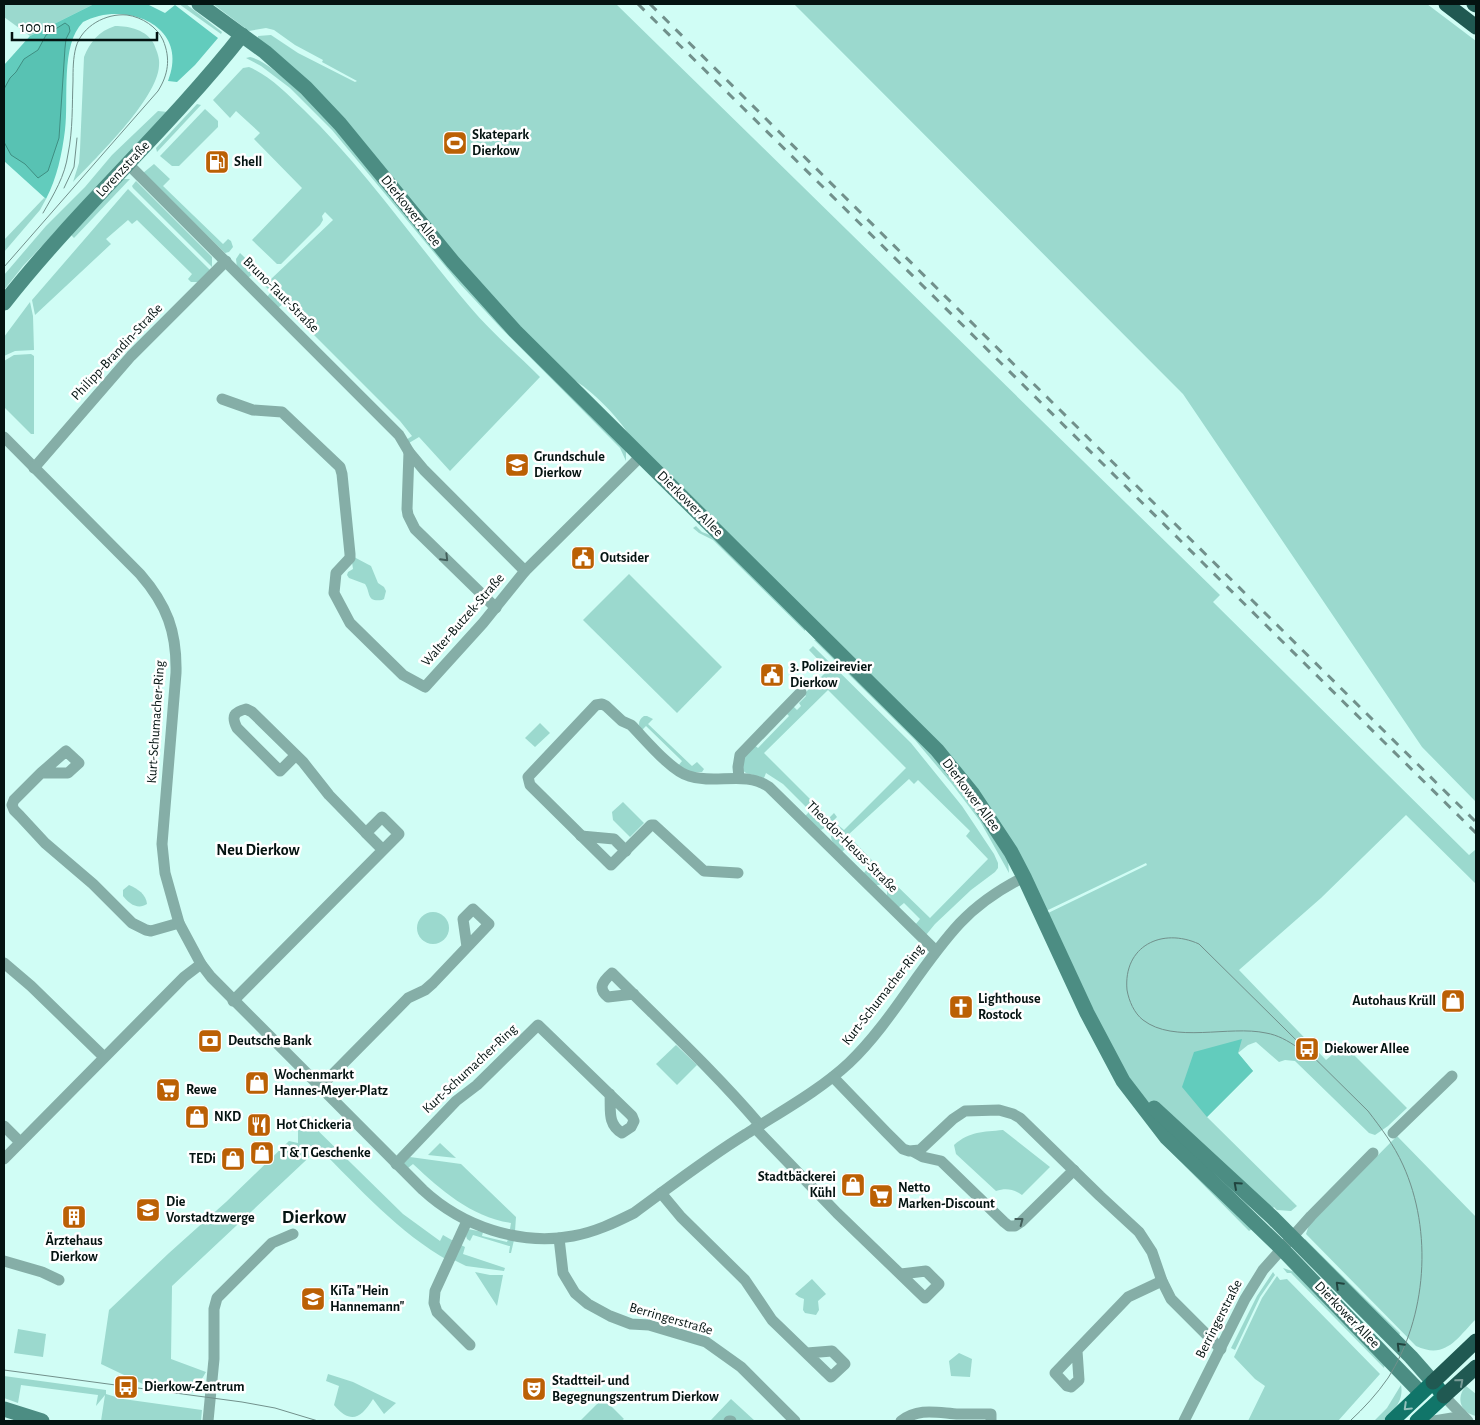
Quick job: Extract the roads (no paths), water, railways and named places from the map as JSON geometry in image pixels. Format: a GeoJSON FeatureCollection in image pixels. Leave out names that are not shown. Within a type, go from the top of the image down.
{"type":"FeatureCollection","features":[{"type":"Feature","properties":{"kind":"highway"},"geometry":{"type":"LineString","coordinates":[[1446,4],[1476,27]]}},
{"type":"Feature","properties":{"kind":"highway"},"geometry":{"type":"LineString","coordinates":[[1433,1382],[1476,1340]]}},
{"type":"Feature","properties":{"kind":"highway"},"geometry":{"type":"LineString","coordinates":[[1444,1396],[1476,1367]]}},
{"type":"Feature","properties":{"kind":"main road","name":"Dierkower Allee"},"geometry":{"type":"LineString","coordinates":[[199,4],[286,69],[328,110],[431,235],[515,331],[936,750],[972,793],[992,822],[1024,877],[1087,1013],[1123,1081],[1166,1137],[1286,1243],[1411,1358],[1444,1396]]}},
{"type":"Feature","properties":{"kind":"main road","name":"Lorenzstraße"},"geometry":{"type":"LineString","coordinates":[[4,303],[50,247],[195,92],[242,35]]}},
{"type":"Feature","properties":{"kind":"main road","name":"Dierkower Allee"},"geometry":{"type":"LineString","coordinates":[[1286,1243],[1421,1393]]}},
{"type":"Feature","properties":{"kind":"main road"},"geometry":{"type":"LineString","coordinates":[[1392,1421],[1433,1382]]}},
{"type":"Feature","properties":{"kind":"main road"},"geometry":{"type":"LineString","coordinates":[[1421,1393],[1444,1396]]}},
{"type":"Feature","properties":{"kind":"main road"},"geometry":{"type":"LineString","coordinates":[[1417,1421],[1444,1396]]}},
{"type":"Feature","properties":{"kind":"main road"},"geometry":{"type":"LineString","coordinates":[[4,1410],[42,1421]]}},
{"type":"Feature","properties":{"kind":"street","name":"Bruno-Taut-Straße"},"geometry":{"type":"LineString","coordinates":[[128,164],[399,435],[409,452],[424,470],[525,571]]}},
{"type":"Feature","properties":{"kind":"street","name":"Philipp-Brandin-Straße"},"geometry":{"type":"LineString","coordinates":[[34,468],[130,356],[226,261]]}},
{"type":"Feature","properties":{"kind":"street","name":"Walter-Butzek-Straße"},"geometry":{"type":"LineString","coordinates":[[222,399],[253,410],[282,412],[342,470],[350,558],[336,573],[334,593],[350,623],[403,675],[424,687],[496,608],[525,571],[641,456]]}},
{"type":"Feature","properties":{"kind":"street","name":"Kurt-Schumacher-Ring"},"geometry":{"type":"LineString","coordinates":[[4,437],[140,574],[158,597],[168,618],[176,651],[176,673],[163,813],[162,859],[167,885],[179,922],[201,964],[233,1001],[396,1164],[436,1202],[467,1221],[508,1234],[533,1238],[559,1238],[591,1232],[634,1213],[757,1127],[833,1077],[875,1034],[936,951],[972,911],[995,893],[1024,877]]}},
{"type":"Feature","properties":{"kind":"street"},"geometry":{"type":"LineString","coordinates":[[409,452],[407,509],[411,522],[415,529],[496,608]]}},
{"type":"Feature","properties":{"kind":"street"},"geometry":{"type":"LineString","coordinates":[[739,778],[738,766],[740,755],[801,692]]}},
{"type":"Feature","properties":{"kind":"street","name":"Theodor-Heuss-Straße"},"geometry":{"type":"LineString","coordinates":[[738,873],[704,872],[654,825],[651,825],[611,865],[530,785],[528,777],[596,705],[602,704],[622,721],[631,725],[683,774],[698,778],[756,780],[769,786],[936,951]]}},
{"type":"Feature","properties":{"kind":"street"},"geometry":{"type":"LineString","coordinates":[[296,755],[280,771],[236,728],[234,715],[238,710],[246,709],[252,712],[296,755],[329,795],[383,850]]}},
{"type":"Feature","properties":{"kind":"street"},"geometry":{"type":"LineString","coordinates":[[41,774],[14,800],[12,805],[14,810],[132,923],[151,931],[179,922]]}},
{"type":"Feature","properties":{"kind":"street"},"geometry":{"type":"LineString","coordinates":[[233,1001],[399,834],[382,818],[366,833]]}},
{"type":"Feature","properties":{"kind":"street"},"geometry":{"type":"LineString","coordinates":[[581,836],[614,839],[626,850]]}},
{"type":"Feature","properties":{"kind":"street"},"geometry":{"type":"LineString","coordinates":[[320,1087],[408,998],[426,990],[467,947]]}},
{"type":"Feature","properties":{"kind":"street"},"geometry":{"type":"LineString","coordinates":[[4,963],[31,986],[104,1057]]}},
{"type":"Feature","properties":{"kind":"street"},"geometry":{"type":"LineString","coordinates":[[4,1159],[184,976],[201,964]]}},
{"type":"Feature","properties":{"kind":"street"},"geometry":{"type":"LineString","coordinates":[[634,994],[742,1103],[757,1127],[836,1213],[900,1274]]}},
{"type":"Feature","properties":{"kind":"street","name":"Kurt-Schumacher-Ring"},"geometry":{"type":"LineString","coordinates":[[396,1164],[456,1101],[477,1085],[538,1025],[610,1094]]}},
{"type":"Feature","properties":{"kind":"street"},"geometry":{"type":"LineString","coordinates":[[1393,1133],[1452,1076]]}},
{"type":"Feature","properties":{"kind":"street"},"geometry":{"type":"LineString","coordinates":[[833,1077],[903,1148],[923,1157],[941,1161],[1009,1226],[1015,1226],[1021,1222],[1074,1170]]}},
{"type":"Feature","properties":{"kind":"street"},"geometry":{"type":"LineString","coordinates":[[914,1152],[926,1146],[959,1114],[970,1110],[999,1110],[1020,1118],[1143,1237],[1152,1252],[1162,1281],[1171,1299],[1221,1349]]}},
{"type":"Feature","properties":{"kind":"street"},"geometry":{"type":"LineString","coordinates":[[4,1126],[20,1142]]}},
{"type":"Feature","properties":{"kind":"street"},"geometry":{"type":"LineString","coordinates":[[1286,1243],[1373,1153]]}},
{"type":"Feature","properties":{"kind":"street"},"geometry":{"type":"LineString","coordinates":[[661,1193],[681,1217],[746,1280],[772,1320],[807,1353]]}},
{"type":"Feature","properties":{"kind":"street"},"geometry":{"type":"LineString","coordinates":[[467,1221],[435,1291],[434,1303],[437,1312],[470,1345]]}},
{"type":"Feature","properties":{"kind":"street"},"geometry":{"type":"LineString","coordinates":[[208,1421],[214,1359],[214,1309],[218,1298],[272,1242],[293,1234]]}},
{"type":"Feature","properties":{"kind":"street","name":"Berringerstraße"},"geometry":{"type":"LineString","coordinates":[[559,1238],[563,1273],[575,1293],[588,1304],[610,1316],[631,1324],[649,1325],[706,1342],[741,1367],[795,1421]]}},
{"type":"Feature","properties":{"kind":"street","name":"Berringerstraße"},"geometry":{"type":"LineString","coordinates":[[1184,1421],[1252,1286],[1286,1243]]}},
{"type":"Feature","properties":{"kind":"street"},"geometry":{"type":"LineString","coordinates":[[4,1261],[42,1272],[59,1280]]}},
{"type":"Feature","properties":{"kind":"street"},"geometry":{"type":"LineString","coordinates":[[1077,1351],[1128,1297],[1162,1281]]}},
{"type":"Feature","properties":{"kind":"street"},"geometry":{"type":"LineString","coordinates":[[1444,1396],[1468,1421]]}},
{"type":"Feature","properties":{"kind":"street"},"geometry":{"type":"LineString","coordinates":[[901,1421],[912,1414],[920,1412],[939,1412],[960,1417],[991,1414],[991,1421]]}},
{"type":"Feature","properties":{"kind":"street"},"geometry":{"type":"LineString","coordinates":[[1434,1421],[1452,1418],[1464,1421]]}},
{"type":"Feature","properties":{"kind":"tram line"},"geometry":{"type":"LineString","coordinates":[[4,267],[158,91],[166,73],[167,54],[160,35],[143,20],[127,15],[111,16],[89,27],[79,40],[74,60],[72,127],[67,162],[58,185],[43,213]]}},
{"type":"Feature","properties":{"kind":"tram line"},"geometry":{"type":"LineString","coordinates":[[64,188],[74,167],[77,138]]}},
{"type":"Feature","properties":{"kind":"tram line"},"geometry":{"type":"LineString","coordinates":[[1297,1047],[1286,1040],[1266,1033],[1251,1031],[1186,1033],[1156,1027],[1143,1020],[1131,1002],[1127,990],[1127,975],[1131,962],[1138,952],[1148,944],[1159,939],[1185,939],[1199,944],[1368,1111],[1403,1165],[1413,1191],[1422,1245],[1418,1301],[1411,1328],[1401,1354],[1388,1378],[1370,1401],[1350,1421]]}},
{"type":"Feature","properties":{"kind":"tram line"},"geometry":{"type":"LineString","coordinates":[[4,1370],[242,1402],[275,1408],[318,1421]]}},
{"type":"Feature","properties":{"kind":"railway"},"geometry":{"type":"LineString","coordinates":[[638,4],[1476,833]]}},
{"type":"Feature","properties":{"kind":"railway"},"geometry":{"type":"LineString","coordinates":[[650,4],[1476,822]]}},
{"type":"Feature","properties":{"kind":"place","name":"Skatepark Dierkow"},"geometry":{"type":"Point","coordinates":[455,143]}},
{"type":"Feature","properties":{"kind":"place","name":"Shell"},"geometry":{"type":"Point","coordinates":[217,162]}},
{"type":"Feature","properties":{"kind":"place","name":"Grundschule Dierkow"},"geometry":{"type":"Point","coordinates":[517,465]}},
{"type":"Feature","properties":{"kind":"place","name":"Outsider"},"geometry":{"type":"Point","coordinates":[583,558]}},
{"type":"Feature","properties":{"kind":"place","name":"3. Polizeirevier Dierkow"},"geometry":{"type":"Point","coordinates":[772,675]}},
{"type":"Feature","properties":{"kind":"place","name":"Autohaus Krüll"},"geometry":{"type":"Point","coordinates":[1453,1001]}},
{"type":"Feature","properties":{"kind":"place","name":"Lighthouse Rostock"},"geometry":{"type":"Point","coordinates":[961,1007]}},
{"type":"Feature","properties":{"kind":"place","name":"Deutsche Bank"},"geometry":{"type":"Point","coordinates":[210,1041]}},
{"type":"Feature","properties":{"kind":"place","name":"Diekower Allee"},"geometry":{"type":"Point","coordinates":[1307,1049]}},
{"type":"Feature","properties":{"kind":"place","name":"Wochenmarkt Hannes-Meyer-Platz"},"geometry":{"type":"Point","coordinates":[257,1083]}},
{"type":"Feature","properties":{"kind":"place","name":"Rewe"},"geometry":{"type":"Point","coordinates":[168,1090]}},
{"type":"Feature","properties":{"kind":"place","name":"NKD"},"geometry":{"type":"Point","coordinates":[197,1117]}},
{"type":"Feature","properties":{"kind":"place","name":"Hot Chickeria"},"geometry":{"type":"Point","coordinates":[259,1125]}},
{"type":"Feature","properties":{"kind":"place","name":"T & T Geschenke"},"geometry":{"type":"Point","coordinates":[262,1153]}},
{"type":"Feature","properties":{"kind":"place","name":"TEDi"},"geometry":{"type":"Point","coordinates":[233,1159]}},
{"type":"Feature","properties":{"kind":"place","name":"Stadtbäckerei Kühl"},"geometry":{"type":"Point","coordinates":[853,1185]}},
{"type":"Feature","properties":{"kind":"place","name":"Netto Marken-Discount"},"geometry":{"type":"Point","coordinates":[881,1196]}},
{"type":"Feature","properties":{"kind":"place","name":"Die Vorstadtzwerge"},"geometry":{"type":"Point","coordinates":[148,1210]}},
{"type":"Feature","properties":{"kind":"place","name":"Ärztehaus Dierkow"},"geometry":{"type":"Point","coordinates":[74,1217]}},
{"type":"Feature","properties":{"kind":"place","name":"KiTa \"Hein Hannemann\""},"geometry":{"type":"Point","coordinates":[313,1299]}},
{"type":"Feature","properties":{"kind":"place","name":"Dierkow-Zentrum"},"geometry":{"type":"Point","coordinates":[126,1387]}},
{"type":"Feature","properties":{"kind":"place","name":"Stadtteil- und Begegnungszentrum Dierkow"},"geometry":{"type":"Point","coordinates":[534,1389]}},
{"type":"Feature","properties":{"kind":"district","name":"Neu Dierkow"},"geometry":{"type":"Point","coordinates":[258,850]}},
{"type":"Feature","properties":{"kind":"district","name":"Dierkow"},"geometry":{"type":"Point","coordinates":[314,1217]}}]}
